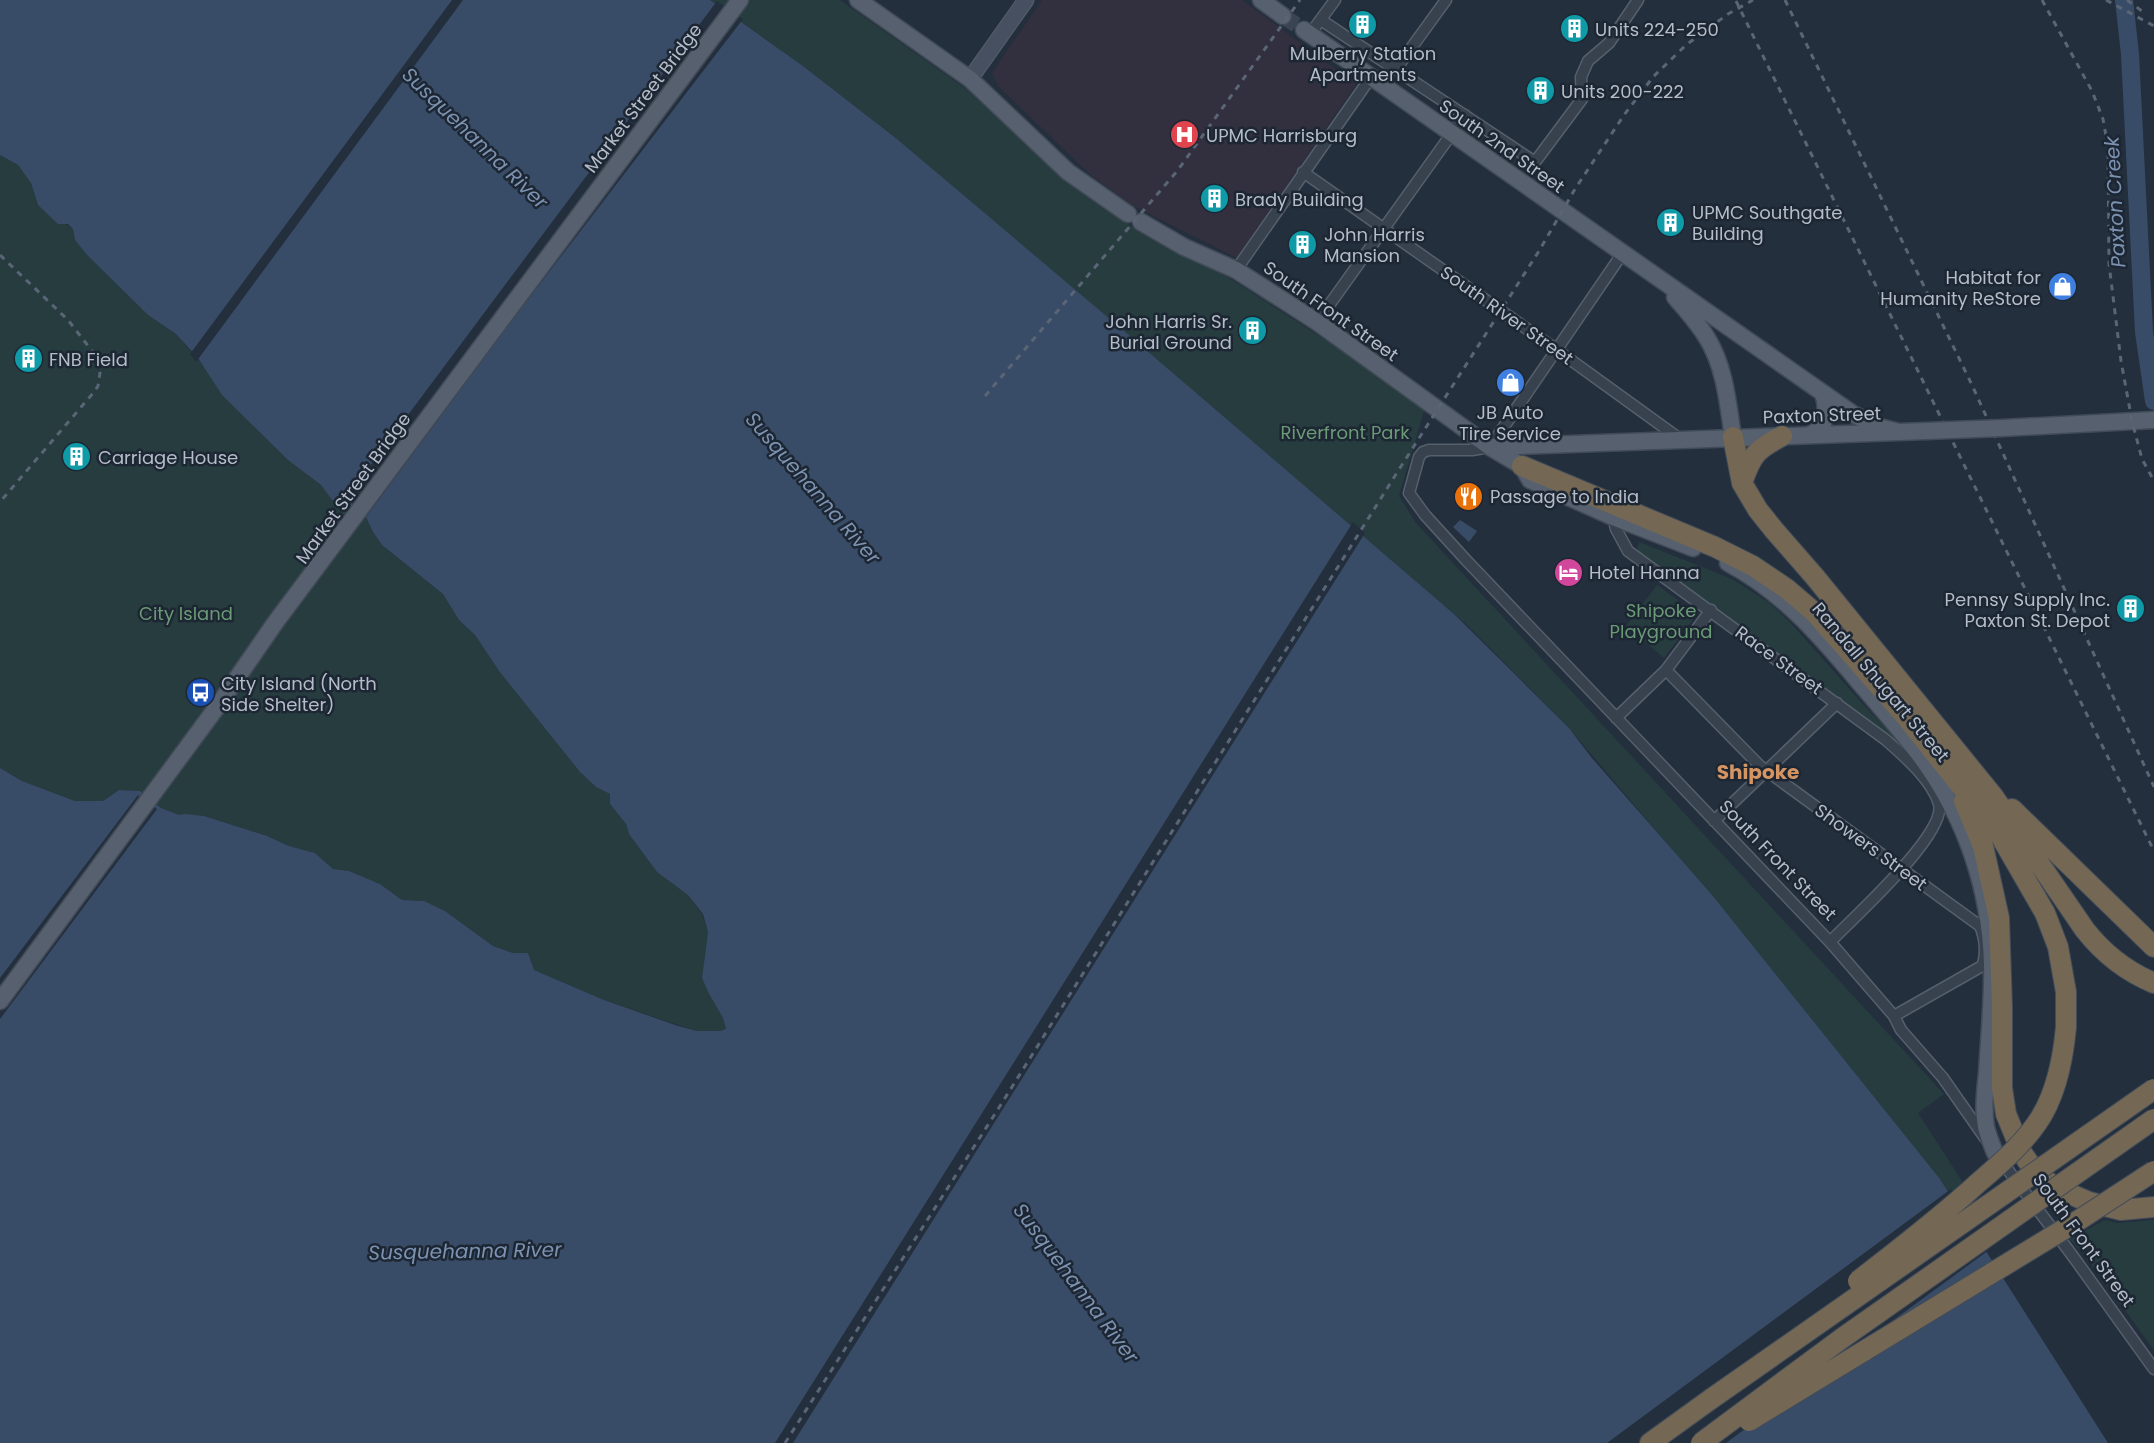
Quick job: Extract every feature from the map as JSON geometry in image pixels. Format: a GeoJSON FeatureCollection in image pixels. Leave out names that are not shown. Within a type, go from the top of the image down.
{"type":"FeatureCollection","features":[{"type":"Feature","properties":{"kind":"highway"},"geometry":{"type":"LineString","coordinates":[[1742,483],[1749,463],[1760,448],[1782,436]]}},
{"type":"Feature","properties":{"kind":"highway"},"geometry":{"type":"LineString","coordinates":[[1733,437],[1742,483],[1758,510],[1993,796],[2101,950],[2118,964],[2154,983]]}},
{"type":"Feature","properties":{"kind":"highway"},"geometry":{"type":"LineString","coordinates":[[1522,466],[1715,546],[1753,566],[1787,589],[1815,613],[1866,669],[2000,835],[2045,913],[2058,947],[2067,992],[2067,1027],[2063,1056],[2052,1093],[2038,1122],[2010,1155],[1964,1197],[1711,1399]]}},
{"type":"Feature","properties":{"kind":"highway"},"geometry":{"type":"LineString","coordinates":[[1954,746],[2000,796],[2154,947]]}},
{"type":"Feature","properties":{"kind":"highway"},"geometry":{"type":"LineString","coordinates":[[1951,775],[1969,810],[1983,846],[1999,918],[2002,1088],[2006,1114],[2022,1154],[2038,1176],[2063,1191],[2121,1210],[2154,1208]]}},
{"type":"Feature","properties":{"kind":"highway"},"geometry":{"type":"LineString","coordinates":[[1650,1443],[2154,1089]]}},
{"type":"Feature","properties":{"kind":"highway"},"geometry":{"type":"LineString","coordinates":[[1701,1443],[1841,1339],[2154,1119]]}},
{"type":"Feature","properties":{"kind":"highway"},"geometry":{"type":"LineString","coordinates":[[1714,1443],[2069,1226],[2154,1171]]}},
{"type":"Feature","properties":{"kind":"main road","name":"Market Street Bridge"},"geometry":{"type":"LineString","coordinates":[[0,1001],[217,707],[275,623],[740,0]]}},
{"type":"Feature","properties":{"kind":"main road","name":"South Front Street"},"geometry":{"type":"LineString","coordinates":[[858,0],[970,80],[1068,172],[1135,218],[1184,247],[1236,270],[1317,322],[1490,447],[1522,466]]}},
{"type":"Feature","properties":{"kind":"main road"},"geometry":{"type":"LineString","coordinates":[[970,80],[1026,0]]}},
{"type":"Feature","properties":{"kind":"main road"},"geometry":{"type":"LineString","coordinates":[[1261,0],[1283,16]]}},
{"type":"Feature","properties":{"kind":"main road","name":"South 2nd Street"},"geometry":{"type":"LineString","coordinates":[[1307,32],[1823,393],[1868,422],[1899,432]]}},
{"type":"Feature","properties":{"kind":"main road","name":"South 2nd Street"},"geometry":{"type":"LineString","coordinates":[[1648,272],[1684,308],[1707,339],[1722,375],[1733,437]]}},
{"type":"Feature","properties":{"kind":"main road"},"geometry":{"type":"LineString","coordinates":[[1809,435],[1819,430],[1825,422],[1826,410],[1823,393]]}},
{"type":"Feature","properties":{"kind":"main road","name":"Paxton Street"},"geometry":{"type":"LineString","coordinates":[[1490,447],[2003,428],[2154,420]]}},
{"type":"Feature","properties":{"kind":"main road","name":"Randall Shugart Street"},"geometry":{"type":"LineString","coordinates":[[1522,466],[1530,480],[1613,517],[1721,560],[1762,583],[1809,624],[1923,759],[1959,822],[1975,861],[1987,913],[1992,966],[1985,1111],[1987,1131],[1995,1153]]}},
{"type":"Feature","properties":{"kind":"street"},"geometry":{"type":"LineString","coordinates":[[1307,32],[1321,20],[1335,0]]}},
{"type":"Feature","properties":{"kind":"street"},"geometry":{"type":"LineString","coordinates":[[1396,69],[1446,0]]}},
{"type":"Feature","properties":{"kind":"street"},"geometry":{"type":"LineString","coordinates":[[1321,20],[1535,162],[1582,99],[1581,77],[1588,62],[1609,43],[1638,0]]}},
{"type":"Feature","properties":{"kind":"street"},"geometry":{"type":"LineString","coordinates":[[1236,270],[1371,77]]}},
{"type":"Feature","properties":{"kind":"street"},"geometry":{"type":"LineString","coordinates":[[1317,322],[1465,115]]}},
{"type":"Feature","properties":{"kind":"street","name":"South River Street"},"geometry":{"type":"LineString","coordinates":[[1303,172],[1681,439]]}},
{"type":"Feature","properties":{"kind":"street"},"geometry":{"type":"LineString","coordinates":[[1490,447],[1622,254]]}},
{"type":"Feature","properties":{"kind":"street","name":"South Front Street"},"geometry":{"type":"LineString","coordinates":[[1490,447],[1423,452],[1419,457],[1409,493],[1425,515],[1466,560],[1830,942],[1894,1016],[1900,1030],[1943,1078],[2154,1370]]}},
{"type":"Feature","properties":{"kind":"street","name":"Race Street"},"geometry":{"type":"LineString","coordinates":[[1613,517],[1616,529],[1628,551],[1837,703],[1886,740],[1912,764],[1934,794],[1940,809],[1933,829],[1902,870]]}},
{"type":"Feature","properties":{"kind":"street"},"geometry":{"type":"LineString","coordinates":[[1616,718],[1666,670],[1711,610]]}},
{"type":"Feature","properties":{"kind":"street","name":"Showers Street"},"geometry":{"type":"LineString","coordinates":[[1666,670],[1760,766],[1769,770],[1980,926],[1985,955],[1982,966],[1894,1016]]}},
{"type":"Feature","properties":{"kind":"street"},"geometry":{"type":"LineString","coordinates":[[1714,821],[1837,703]]}},
{"type":"Feature","properties":{"kind":"street"},"geometry":{"type":"LineString","coordinates":[[1830,942],[1902,870]]}},
{"type":"Feature","properties":{"kind":"shaded area","name":"UPMC Harrisburg"},"geometry":{"type":"Polygon","coordinates":[[[1042,0],[1242,0],[1356,84],[1237,258],[1132,205],[1091,175],[998,86],[992,73],[1042,0]]]}},
{"type":"Feature","properties":{"kind":"green space","name":"Riverfront Park"},"geometry":{"type":"Polygon","coordinates":[[[710,0],[840,0],[965,88],[1058,174],[1116,216],[1150,238],[1229,278],[1366,366],[1425,408],[1399,496],[1416,523],[1944,1094],[1918,1113],[1962,1181],[1954,1200],[1940,1179],[1734,923],[1569,728],[1467,625],[897,139],[803,66],[710,0]]]}},
{"type":"Feature","properties":{"kind":"green space","name":"City Island"},"geometry":{"type":"Polygon","coordinates":[[[0,155],[18,165],[31,183],[38,205],[73,229],[75,240],[87,255],[148,315],[176,334],[264,436],[288,460],[321,485],[332,500],[346,502],[366,517],[382,545],[443,594],[459,620],[475,635],[499,671],[580,772],[596,787],[610,794],[610,804],[657,872],[688,895],[702,914],[708,932],[702,978],[723,1018],[726,1029],[697,1031],[604,1000],[534,970],[528,953],[513,953],[493,946],[445,911],[423,901],[402,900],[380,884],[349,871],[333,869],[315,853],[204,816],[179,815],[161,808],[140,791],[119,790],[103,801],[75,801],[22,781],[0,768],[0,155]]]}},
{"type":"Feature","properties":{"kind":"green space"},"geometry":{"type":"Polygon","coordinates":[[[1639,542],[1732,579],[1768,602],[1789,621],[1897,739],[1894,744],[1834,695],[1637,551],[1639,542]]]}},
{"type":"Feature","properties":{"kind":"green space","name":"Shipoke Playground"},"geometry":{"type":"Polygon","coordinates":[[[1657,585],[1697,614],[1664,658],[1626,626],[1657,585]]]}},
{"type":"Feature","properties":{"kind":"green space"},"geometry":{"type":"Polygon","coordinates":[[[2105,1220],[2117,1223],[2154,1220],[2154,1350],[2083,1253],[2069,1239],[2105,1220]]]}},
{"type":"Feature","properties":{"kind":"water","name":"Susquehanna River"},"geometry":{"type":"Polygon","coordinates":[[[0,0],[710,0],[803,66],[897,139],[1111,320],[1454,614],[1569,728],[1591,757],[1712,895],[1940,1179],[2108,1443],[0,1443],[0,768],[22,781],[75,801],[103,801],[119,790],[140,791],[161,808],[179,815],[204,816],[315,853],[333,869],[349,871],[380,884],[402,900],[424,901],[445,911],[493,946],[513,953],[528,953],[534,970],[604,1000],[697,1031],[726,1029],[723,1018],[702,978],[708,932],[703,914],[688,895],[657,872],[610,804],[610,794],[596,787],[580,772],[499,671],[475,635],[459,620],[443,594],[382,545],[366,517],[346,502],[332,500],[321,485],[288,460],[222,395],[198,358],[176,334],[148,315],[87,255],[75,240],[73,229],[68,224],[58,224],[38,205],[31,183],[18,165],[0,155],[0,0]]]}},
{"type":"Feature","properties":{"kind":"water"},"geometry":{"type":"Polygon","coordinates":[[[1460,520],[1477,531],[1469,542],[1453,527],[1460,520]]]}},
{"type":"Feature","properties":{"kind":"pier"},"geometry":{"type":"Polygon","coordinates":[[[452,0],[463,0],[196,362],[190,354],[452,0]]]}},
{"type":"Feature","properties":{"kind":"pier"},"geometry":{"type":"Polygon","coordinates":[[[717,1],[743,19],[510,323],[366,517],[346,498],[717,1]]]}},
{"type":"Feature","properties":{"kind":"pier"},"geometry":{"type":"Polygon","coordinates":[[[1353,522],[1365,533],[793,1443],[775,1443],[1353,522]]]}},
{"type":"Feature","properties":{"kind":"pier"},"geometry":{"type":"Polygon","coordinates":[[[138,795],[157,809],[0,1019],[0,978],[138,795]]]}},
{"type":"Feature","properties":{"kind":"pier"},"geometry":{"type":"Polygon","coordinates":[[[1951,1189],[1989,1250],[1726,1443],[1607,1443],[1951,1189]]]}},
{"type":"Feature","properties":{"kind":"waterway","name":"Paxton Creek"},"geometry":{"type":"LineString","coordinates":[[2124,0],[2130,54],[2144,332],[2154,401]]}},
{"type":"Feature","properties":{"kind":"tunnel"},"geometry":{"type":"LineString","coordinates":[[1283,16],[1304,30]]}},
{"type":"Feature","properties":{"kind":"railway"},"geometry":{"type":"LineString","coordinates":[[985,396],[1178,170],[1300,0]]}},
{"type":"Feature","properties":{"kind":"railway"},"geometry":{"type":"LineString","coordinates":[[785,1443],[1539,251],[1575,189],[1624,115],[1653,77],[1686,45],[1728,14],[1753,0]]}},
{"type":"Feature","properties":{"kind":"railway"},"geometry":{"type":"LineString","coordinates":[[1785,0],[1972,385],[2154,787]]}},
{"type":"Feature","properties":{"kind":"railway"},"geometry":{"type":"LineString","coordinates":[[2042,0],[2092,91],[2103,119],[2108,147],[2109,264],[2121,361],[2132,421],[2142,459],[2154,481]]}},
{"type":"Feature","properties":{"kind":"railway"},"geometry":{"type":"LineString","coordinates":[[2106,0],[2154,26]]}},
{"type":"Feature","properties":{"kind":"railway"},"geometry":{"type":"LineString","coordinates":[[2127,0],[2146,14]]}},
{"type":"Feature","properties":{"kind":"railway"},"geometry":{"type":"LineString","coordinates":[[1736,1],[2154,851]]}},
{"type":"Feature","properties":{"kind":"railway"},"geometry":{"type":"LineString","coordinates":[[0,255],[68,320],[96,356],[100,373],[98,386],[94,392],[0,502]]}},
{"type":"Feature","properties":{"kind":"place","name":"Mulberry Station Apartments"},"geometry":{"type":"Point","coordinates":[1363,24]}},
{"type":"Feature","properties":{"kind":"place","name":"Units 224-250"},"geometry":{"type":"Point","coordinates":[1574,29]}},
{"type":"Feature","properties":{"kind":"place","name":"Units 200-222"},"geometry":{"type":"Point","coordinates":[1540,91]}},
{"type":"Feature","properties":{"kind":"place","name":"UPMC Harrisburg"},"geometry":{"type":"Point","coordinates":[1185,135]}},
{"type":"Feature","properties":{"kind":"place","name":"Brady Building"},"geometry":{"type":"Point","coordinates":[1214,199]}},
{"type":"Feature","properties":{"kind":"place","name":"UPMC Southgate Building"},"geometry":{"type":"Point","coordinates":[1671,222]}},
{"type":"Feature","properties":{"kind":"place","name":"John Harris Mansion"},"geometry":{"type":"Point","coordinates":[1303,244]}},
{"type":"Feature","properties":{"kind":"place","name":"Habitat for Humanity ReStore"},"geometry":{"type":"Point","coordinates":[2062,287]}},
{"type":"Feature","properties":{"kind":"place","name":"John Harris Sr. Burial Ground"},"geometry":{"type":"Point","coordinates":[1253,331]}},
{"type":"Feature","properties":{"kind":"place","name":"FNB Field"},"geometry":{"type":"Point","coordinates":[28,359]}},
{"type":"Feature","properties":{"kind":"place","name":"JB Auto Tire Service"},"geometry":{"type":"Point","coordinates":[1510,383]}},
{"type":"Feature","properties":{"kind":"place","name":"Carriage House"},"geometry":{"type":"Point","coordinates":[77,457]}},
{"type":"Feature","properties":{"kind":"place","name":"Passage to India"},"geometry":{"type":"Point","coordinates":[1469,496]}},
{"type":"Feature","properties":{"kind":"place","name":"Hotel Hanna"},"geometry":{"type":"Point","coordinates":[1568,572]}},
{"type":"Feature","properties":{"kind":"place","name":"Pennsy Supply Inc. Paxton St. Depot"},"geometry":{"type":"Point","coordinates":[2131,609]}},
{"type":"Feature","properties":{"kind":"place","name":"City Island (North Side Shelter)"},"geometry":{"type":"Point","coordinates":[200,693]}},
{"type":"Feature","properties":{"kind":"district","name":"Shipoke"},"geometry":{"type":"Point","coordinates":[1758,772]}}]}
